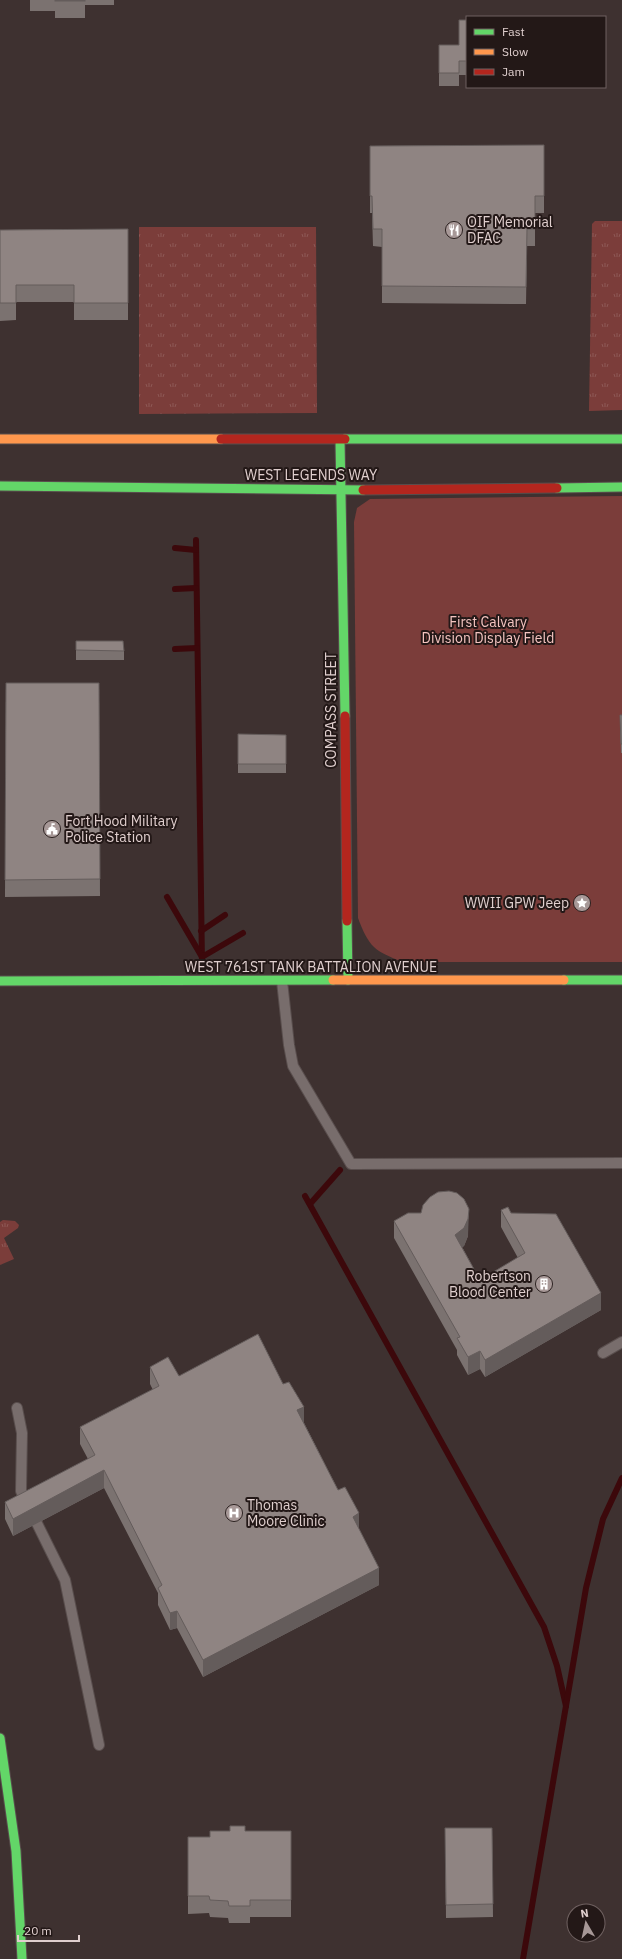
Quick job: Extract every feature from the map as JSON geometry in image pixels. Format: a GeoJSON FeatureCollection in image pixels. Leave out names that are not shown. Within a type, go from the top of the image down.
{"type":"FeatureCollection","features":[{"type":"Feature","properties":{"kind":"street"},"geometry":{"type":"LineString","coordinates":[[0,439],[622,439]]}},
{"type":"Feature","properties":{"kind":"street","name":"COMPASS STREET"},"geometry":{"type":"LineString","coordinates":[[340,440],[344,626],[348,980]]}},
{"type":"Feature","properties":{"kind":"street","name":"WEST LEGENDS WAY"},"geometry":{"type":"LineString","coordinates":[[0,486],[341,490],[622,487]]}},
{"type":"Feature","properties":{"kind":"street","name":"WEST 761ST TANK BATTALION AVENUE"},"geometry":{"type":"LineString","coordinates":[[0,981],[622,980]]}},
{"type":"Feature","properties":{"kind":"street"},"geometry":{"type":"LineString","coordinates":[[0,1738],[16,1851],[22,1959]]}},
{"type":"Feature","properties":{"kind":"lane"},"geometry":{"type":"LineString","coordinates":[[282,981],[289,1045],[293,1066],[351,1164],[622,1163]]}},
{"type":"Feature","properties":{"kind":"lane"},"geometry":{"type":"LineString","coordinates":[[603,1353],[622,1342]]}},
{"type":"Feature","properties":{"kind":"lane"},"geometry":{"type":"LineString","coordinates":[[17,1408],[22,1433],[21,1491],[65,1580],[99,1745]]}},
{"type":"Feature","properties":{"kind":"green space"},"geometry":{"type":"Polygon","coordinates":[[[595,221],[622,221],[622,410],[589,411],[592,224],[595,221]]]}},
{"type":"Feature","properties":{"kind":"green space"},"geometry":{"type":"Polygon","coordinates":[[[139,227],[316,227],[317,413],[139,414],[139,227]]]}},
{"type":"Feature","properties":{"kind":"green space","name":"First Calvary Division Display Field"},"geometry":{"type":"Polygon","coordinates":[[[622,496],[622,962],[403,962],[385,955],[369,942],[358,918],[354,522],[357,508],[370,499],[622,496]]]}},
{"type":"Feature","properties":{"kind":"green space"},"geometry":{"type":"Polygon","coordinates":[[[3,1220],[15,1221],[19,1225],[18,1228],[4,1238],[14,1259],[0,1265],[0,1222],[3,1220]]]}},
{"type":"Feature","properties":{"kind":"building"},"geometry":{"type":"Polygon","coordinates":[[[85,0],[85,1],[55,1],[85,0]]]}},
{"type":"Feature","properties":{"kind":"building"},"geometry":{"type":"Polygon","coordinates":[[[459,20],[466,20],[466,61],[459,61],[459,73],[439,73],[439,45],[459,45],[459,20]]]}},
{"type":"Feature","properties":{"kind":"building","name":"OIF Memorial DFAC"},"geometry":{"type":"Polygon","coordinates":[[[544,145],[544,196],[535,196],[535,229],[527,229],[526,287],[382,286],[382,229],[373,229],[372,196],[370,196],[370,146],[544,145]]]}},
{"type":"Feature","properties":{"kind":"building"},"geometry":{"type":"Polygon","coordinates":[[[128,229],[128,303],[74,303],[74,285],[16,285],[16,303],[0,303],[0,230],[128,229]]]}},
{"type":"Feature","properties":{"kind":"building"},"geometry":{"type":"Polygon","coordinates":[[[76,641],[123,641],[124,651],[76,650],[76,641]]]}},
{"type":"Feature","properties":{"kind":"building","name":"Fort Hood Military Police Station"},"geometry":{"type":"Polygon","coordinates":[[[6,683],[99,683],[100,879],[5,880],[6,683]]]}},
{"type":"Feature","properties":{"kind":"building"},"geometry":{"type":"Polygon","coordinates":[[[620,715],[622,715],[622,744],[621,744],[620,715]]]}},
{"type":"Feature","properties":{"kind":"building"},"geometry":{"type":"Polygon","coordinates":[[[238,734],[286,735],[286,764],[238,764],[238,734]]]}},
{"type":"Feature","properties":{"kind":"building","name":"Robertson Blood Center"},"geometry":{"type":"Polygon","coordinates":[[[449,1191],[457,1193],[464,1199],[469,1209],[468,1219],[464,1228],[455,1235],[480,1280],[525,1253],[501,1210],[508,1207],[511,1213],[556,1214],[601,1293],[485,1360],[480,1351],[468,1357],[457,1338],[460,1337],[394,1221],[408,1213],[421,1213],[423,1205],[430,1197],[438,1192],[449,1191]]]}},
{"type":"Feature","properties":{"kind":"building","name":"Thomas Moore Clinic"},"geometry":{"type":"Polygon","coordinates":[[[258,1334],[283,1384],[289,1382],[304,1407],[297,1410],[338,1490],[345,1487],[359,1513],[353,1517],[379,1568],[203,1660],[177,1611],[170,1613],[158,1588],[162,1585],[104,1470],[13,1519],[5,1502],[95,1455],[80,1427],[159,1386],[150,1367],[168,1357],[179,1376],[258,1334]]]}},
{"type":"Feature","properties":{"kind":"building"},"geometry":{"type":"Polygon","coordinates":[[[230,1826],[245,1826],[245,1831],[291,1831],[291,1900],[250,1900],[250,1906],[229,1906],[228,1901],[210,1900],[209,1896],[188,1896],[188,1837],[210,1837],[210,1831],[230,1831],[230,1826]]]}},
{"type":"Feature","properties":{"kind":"building"},"geometry":{"type":"Polygon","coordinates":[[[445,1828],[492,1828],[493,1904],[446,1905],[445,1828]]]}},
{"type":"Feature","properties":{"kind":"waterway"},"geometry":{"type":"LineString","coordinates":[[196,540],[202,964]]}},
{"type":"Feature","properties":{"kind":"waterway"},"geometry":{"type":"LineString","coordinates":[[175,548],[196,550]]}},
{"type":"Feature","properties":{"kind":"waterway"},"geometry":{"type":"LineString","coordinates":[[175,589],[196,588]]}},
{"type":"Feature","properties":{"kind":"waterway"},"geometry":{"type":"LineString","coordinates":[[175,649],[197,648]]}},
{"type":"Feature","properties":{"kind":"waterway"},"geometry":{"type":"LineString","coordinates":[[167,897],[202,957],[243,933]]}},
{"type":"Feature","properties":{"kind":"waterway"},"geometry":{"type":"LineString","coordinates":[[201,931],[225,915]]}},
{"type":"Feature","properties":{"kind":"waterway"},"geometry":{"type":"LineString","coordinates":[[310,1204],[340,1170]]}},
{"type":"Feature","properties":{"kind":"waterway"},"geometry":{"type":"LineString","coordinates":[[305,1196],[544,1627],[557,1666],[566,1706]]}},
{"type":"Feature","properties":{"kind":"waterway"},"geometry":{"type":"LineString","coordinates":[[523,1959],[586,1588],[603,1519],[622,1478]]}},
{"type":"Feature","properties":{"kind":"traffic: fast"},"geometry":{"type":"LineString","coordinates":[[345,439],[622,439]]}},
{"type":"Feature","properties":{"kind":"traffic: fast"},"geometry":{"type":"LineString","coordinates":[[340,440],[345,716]]}},
{"type":"Feature","properties":{"kind":"traffic: fast"},"geometry":{"type":"LineString","coordinates":[[0,486],[363,490]]}},
{"type":"Feature","properties":{"kind":"traffic: fast"},"geometry":{"type":"LineString","coordinates":[[557,488],[622,487]]}},
{"type":"Feature","properties":{"kind":"traffic: fast"},"geometry":{"type":"LineString","coordinates":[[347,921],[348,980]]}},
{"type":"Feature","properties":{"kind":"traffic: fast"},"geometry":{"type":"LineString","coordinates":[[0,981],[333,980]]}},
{"type":"Feature","properties":{"kind":"traffic: fast"},"geometry":{"type":"LineString","coordinates":[[564,980],[622,980]]}},
{"type":"Feature","properties":{"kind":"traffic: fast"},"geometry":{"type":"LineString","coordinates":[[0,1738],[16,1851],[22,1959]]}},
{"type":"Feature","properties":{"kind":"traffic: slow"},"geometry":{"type":"LineString","coordinates":[[0,439],[221,439]]}},
{"type":"Feature","properties":{"kind":"traffic: slow"},"geometry":{"type":"LineString","coordinates":[[333,980],[564,980]]}},
{"type":"Feature","properties":{"kind":"traffic: jam"},"geometry":{"type":"LineString","coordinates":[[221,439],[345,439]]}},
{"type":"Feature","properties":{"kind":"traffic: jam"},"geometry":{"type":"LineString","coordinates":[[363,490],[557,488]]}},
{"type":"Feature","properties":{"kind":"traffic: jam"},"geometry":{"type":"LineString","coordinates":[[345,716],[347,921]]}},
{"type":"Feature","properties":{"kind":"place","name":"OIF Memorial DFAC"},"geometry":{"type":"Point","coordinates":[454,230]}},
{"type":"Feature","properties":{"kind":"place","name":"Fort Hood Military Police Station"},"geometry":{"type":"Point","coordinates":[52,829]}},
{"type":"Feature","properties":{"kind":"place","name":"WWII GPW Jeep"},"geometry":{"type":"Point","coordinates":[582,903]}},
{"type":"Feature","properties":{"kind":"place","name":"Robertson Blood Center"},"geometry":{"type":"Point","coordinates":[544,1284]}},
{"type":"Feature","properties":{"kind":"place","name":"Thomas Moore Clinic"},"geometry":{"type":"Point","coordinates":[234,1513]}}]}
